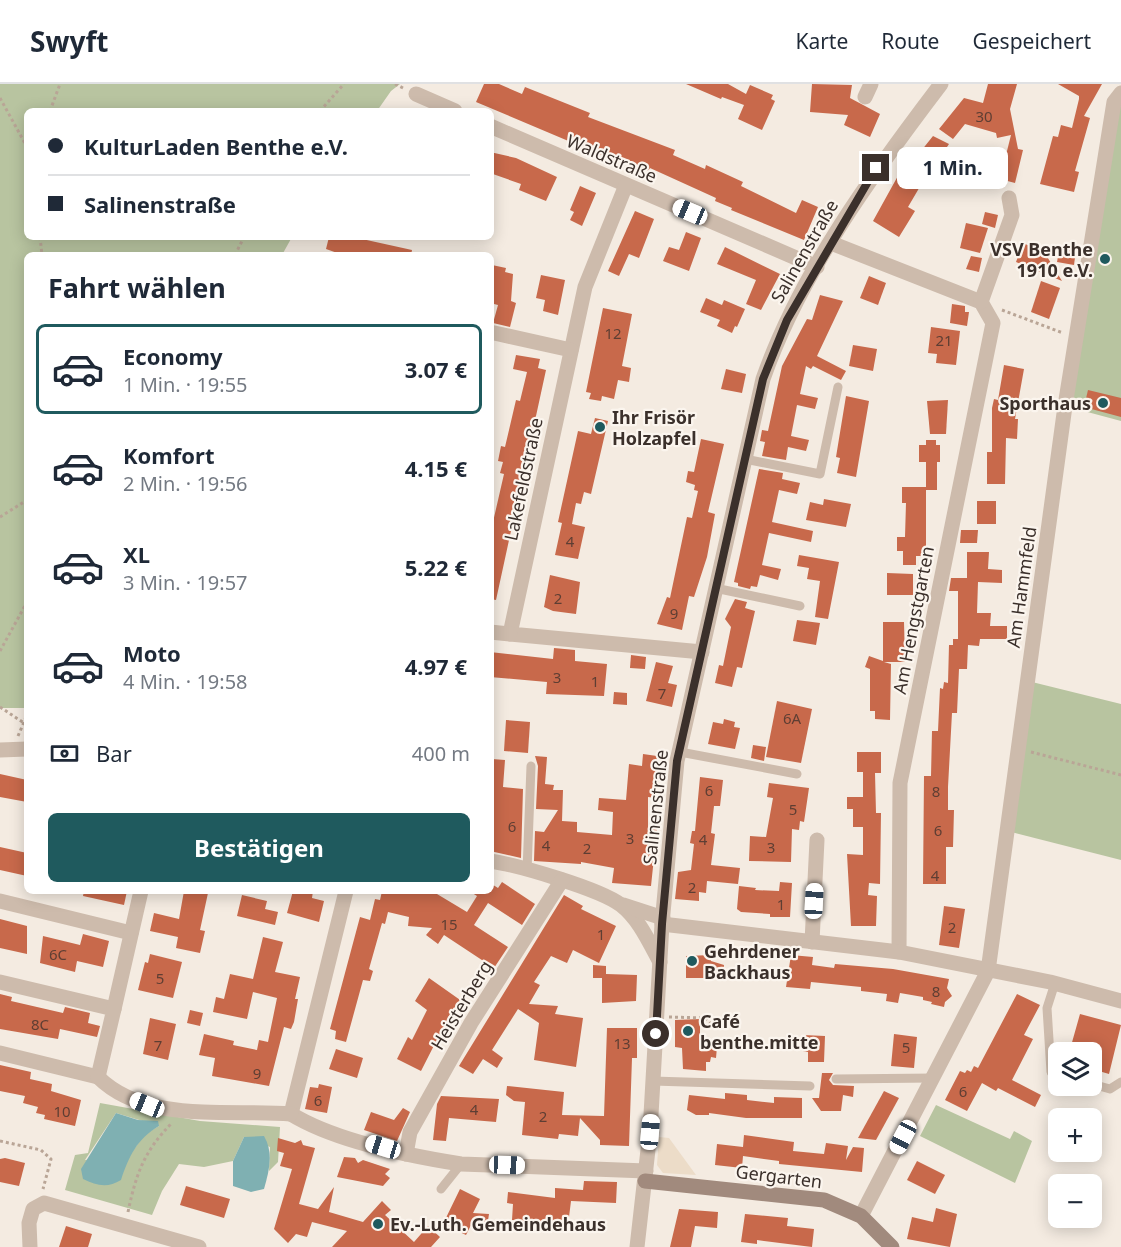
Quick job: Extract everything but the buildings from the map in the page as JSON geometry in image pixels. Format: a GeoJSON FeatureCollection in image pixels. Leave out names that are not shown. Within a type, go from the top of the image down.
{"type":"FeatureCollection","features":[{"type":"Feature","properties":{"kind":"street","name":"Salinenstraße"},"geometry":{"type":"LineString","coordinates":[[637,1247],[653,1081],[662,921],[680,752],[763,379],[773,349],[817,267],[870,177],[941,84]]}},
{"type":"Feature","properties":{"kind":"street","name":"Am Hammfeld"},"geometry":{"type":"LineString","coordinates":[[861,1216],[988,971],[1076,338],[1114,102],[1121,93]]}},
{"type":"Feature","properties":{"kind":"street"},"geometry":{"type":"LineString","coordinates":[[416,94],[448,108]]}},
{"type":"Feature","properties":{"kind":"street","name":"Waldstraße"},"geometry":{"type":"LineString","coordinates":[[494,128],[817,267]]}},
{"type":"Feature","properties":{"kind":"street","name":"Lakefeldstraße"},"geometry":{"type":"LineString","coordinates":[[510,634],[571,350],[591,270],[626,185]]}},
{"type":"Feature","properties":{"kind":"street"},"geometry":{"type":"LineString","coordinates":[[831,243],[981,302],[1012,215],[1009,198]]}},
{"type":"Feature","properties":{"kind":"street","name":"Am Hengstgarten"},"geometry":{"type":"LineString","coordinates":[[899,952],[900,783],[993,323],[981,302]]}},
{"type":"Feature","properties":{"kind":"street"},"geometry":{"type":"LineString","coordinates":[[494,333],[571,350]]}},
{"type":"Feature","properties":{"kind":"street"},"geometry":{"type":"LineString","coordinates":[[494,632],[702,652]]}},
{"type":"Feature","properties":{"kind":"street"},"geometry":{"type":"LineString","coordinates":[[812,942],[817,840]]}},
{"type":"Feature","properties":{"kind":"street"},"geometry":{"type":"LineString","coordinates":[[494,862],[562,880],[662,921],[899,952],[1055,983],[1121,1001]]}},
{"type":"Feature","properties":{"kind":"street","name":"Heisterberg"},"geometry":{"type":"LineString","coordinates":[[406,1154],[410,1132],[471,1023],[562,880]]}},
{"type":"Feature","properties":{"kind":"street"},"geometry":{"type":"LineString","coordinates":[[98,1077],[140,894]]}},
{"type":"Feature","properties":{"kind":"street"},"geometry":{"type":"LineString","coordinates":[[291,1114],[345,894]]}},
{"type":"Feature","properties":{"kind":"street"},"geometry":{"type":"LineString","coordinates":[[0,900],[131,933]]}},
{"type":"Feature","properties":{"kind":"street"},"geometry":{"type":"LineString","coordinates":[[620,904],[646,936],[660,962]]}},
{"type":"Feature","properties":{"kind":"street"},"geometry":{"type":"LineString","coordinates":[[0,982],[114,1009]]}},
{"type":"Feature","properties":{"kind":"street"},"geometry":{"type":"LineString","coordinates":[[0,1053],[98,1077],[112,1090],[147,1105],[291,1114],[338,1134],[406,1154],[461,1164],[645,1176]]}},
{"type":"Feature","properties":{"kind":"street","name":"Gergarten"},"geometry":{"type":"LineString","coordinates":[[645,1176],[824,1200],[861,1216],[892,1247]]}},
{"type":"Feature","properties":{"kind":"street"},"geometry":{"type":"LineString","coordinates":[[30,1247],[29,1223],[33,1209],[44,1203],[199,1247]]}},
{"type":"Feature","properties":{"kind":"lane"},"geometry":{"type":"LineString","coordinates":[[745,459],[820,474],[838,387]]}},
{"type":"Feature","properties":{"kind":"lane"},"geometry":{"type":"LineString","coordinates":[[715,588],[801,606]]}},
{"type":"Feature","properties":{"kind":"lane"},"geometry":{"type":"LineString","coordinates":[[680,752],[797,774]]}},
{"type":"Feature","properties":{"kind":"lane"},"geometry":{"type":"LineString","coordinates":[[527,871],[531,766]]}},
{"type":"Feature","properties":{"kind":"lane"},"geometry":{"type":"LineString","coordinates":[[1049,1042],[1047,1008],[1055,983]]}},
{"type":"Feature","properties":{"kind":"lane"},"geometry":{"type":"LineString","coordinates":[[836,1079],[934,1078]]}},
{"type":"Feature","properties":{"kind":"lane"},"geometry":{"type":"LineString","coordinates":[[653,1081],[810,1086]]}},
{"type":"Feature","properties":{"kind":"lane"},"geometry":{"type":"LineString","coordinates":[[1102,1087],[1110,1089],[1121,1082]]}},
{"type":"Feature","properties":{"kind":"lane"},"geometry":{"type":"LineString","coordinates":[[441,1189],[461,1164]]}},
{"type":"Feature","properties":{"kind":"path"},"geometry":{"type":"LineString","coordinates":[[51,108],[60,84]]}},
{"type":"Feature","properties":{"kind":"path"},"geometry":{"type":"LineString","coordinates":[[323,108],[344,84]]}},
{"type":"Feature","properties":{"kind":"path"},"geometry":{"type":"LineString","coordinates":[[0,98],[24,142]]}},
{"type":"Feature","properties":{"kind":"path"},"geometry":{"type":"LineString","coordinates":[[981,302],[1076,338]]}},
{"type":"Feature","properties":{"kind":"path"},"geometry":{"type":"LineString","coordinates":[[0,518],[24,502]]}},
{"type":"Feature","properties":{"kind":"path"},"geometry":{"type":"LineString","coordinates":[[0,651],[24,607]]}},
{"type":"Feature","properties":{"kind":"path"},"geometry":{"type":"LineString","coordinates":[[0,707],[24,723],[13,748]]}},
{"type":"Feature","properties":{"kind":"path"},"geometry":{"type":"LineString","coordinates":[[1018,748],[1121,775]]}},
{"type":"Feature","properties":{"kind":"path"},"geometry":{"type":"LineString","coordinates":[[668,1017],[705,1018],[710,1023]]}},
{"type":"Feature","properties":{"kind":"path"},"geometry":{"type":"LineString","coordinates":[[117,1210],[128,1213],[136,1175],[156,1139],[186,1109]]}},
{"type":"Feature","properties":{"kind":"path"},"geometry":{"type":"LineString","coordinates":[[0,1141],[40,1150],[51,1159],[43,1190],[53,1193]]}},
{"type":"Feature","properties":{"kind":"green space"},"geometry":{"type":"Polygon","coordinates":[[[0,84],[400,84],[391,91],[379,108],[24,108],[24,240],[290,240],[284,252],[24,252],[24,708],[0,708],[0,84]]]}},
{"type":"Feature","properties":{"kind":"green space","name":"VSV Benthe 1910 e.V."},"geometry":{"type":"Polygon","coordinates":[[[1121,93],[1121,421],[1065,406],[1121,93]]]}},
{"type":"Feature","properties":{"kind":"green space"},"geometry":{"type":"Polygon","coordinates":[[[1032,682],[1121,704],[1121,860],[1011,832],[1032,682]]]}},
{"type":"Feature","properties":{"kind":"green space"},"geometry":{"type":"Polygon","coordinates":[[[100,1103],[200,1121],[280,1127],[278,1162],[269,1171],[270,1147],[244,1137],[233,1161],[204,1167],[179,1164],[162,1191],[152,1215],[65,1190],[75,1155],[88,1153],[100,1103]],[[116,1113],[85,1160],[129,1156],[145,1134],[159,1126],[116,1113]]]}},
{"type":"Feature","properties":{"kind":"green space"},"geometry":{"type":"Polygon","coordinates":[[[936,1105],[1010,1139],[1014,1131],[1032,1141],[1015,1183],[920,1136],[936,1105]]]}},
{"type":"Feature","properties":{"kind":"shaded area"},"geometry":{"type":"Polygon","coordinates":[[[659,1137],[669,1138],[696,1175],[663,1173],[657,1165],[659,1137]]]}},
{"type":"Feature","properties":{"kind":"water"},"geometry":{"type":"Polygon","coordinates":[[[116,1113],[138,1120],[158,1121],[159,1126],[139,1142],[127,1163],[121,1180],[102,1185],[83,1179],[81,1169],[116,1113]]]}},
{"type":"Feature","properties":{"kind":"water"},"geometry":{"type":"Polygon","coordinates":[[[264,1136],[270,1155],[264,1189],[251,1192],[233,1186],[233,1161],[244,1137],[264,1136]]]}},
{"type":"Feature","properties":{"kind":"place","name":"VSV Benthe 1910 e.V."},"geometry":{"type":"Point","coordinates":[1105,259]}},
{"type":"Feature","properties":{"kind":"place","name":"Sporthaus"},"geometry":{"type":"Point","coordinates":[1103,403]}},
{"type":"Feature","properties":{"kind":"place","name":"Ihr Frisör Holzapfel"},"geometry":{"type":"Point","coordinates":[600,427]}},
{"type":"Feature","properties":{"kind":"place","name":"Gehrdener Backhaus"},"geometry":{"type":"Point","coordinates":[692,961]}},
{"type":"Feature","properties":{"kind":"place","name":"Café benthe.mitte"},"geometry":{"type":"Point","coordinates":[688,1031]}},
{"type":"Feature","properties":{"kind":"place","name":"Ev.-Luth. Gemeindehaus"},"geometry":{"type":"Point","coordinates":[378,1224]}},
{"type":"Feature","properties":{"kind":"route"},"geometry":{"type":"LineString","coordinates":[[656,1034],[662,924],[677,761],[763,379],[773,349],[787,320],[876,168]]}}]}
